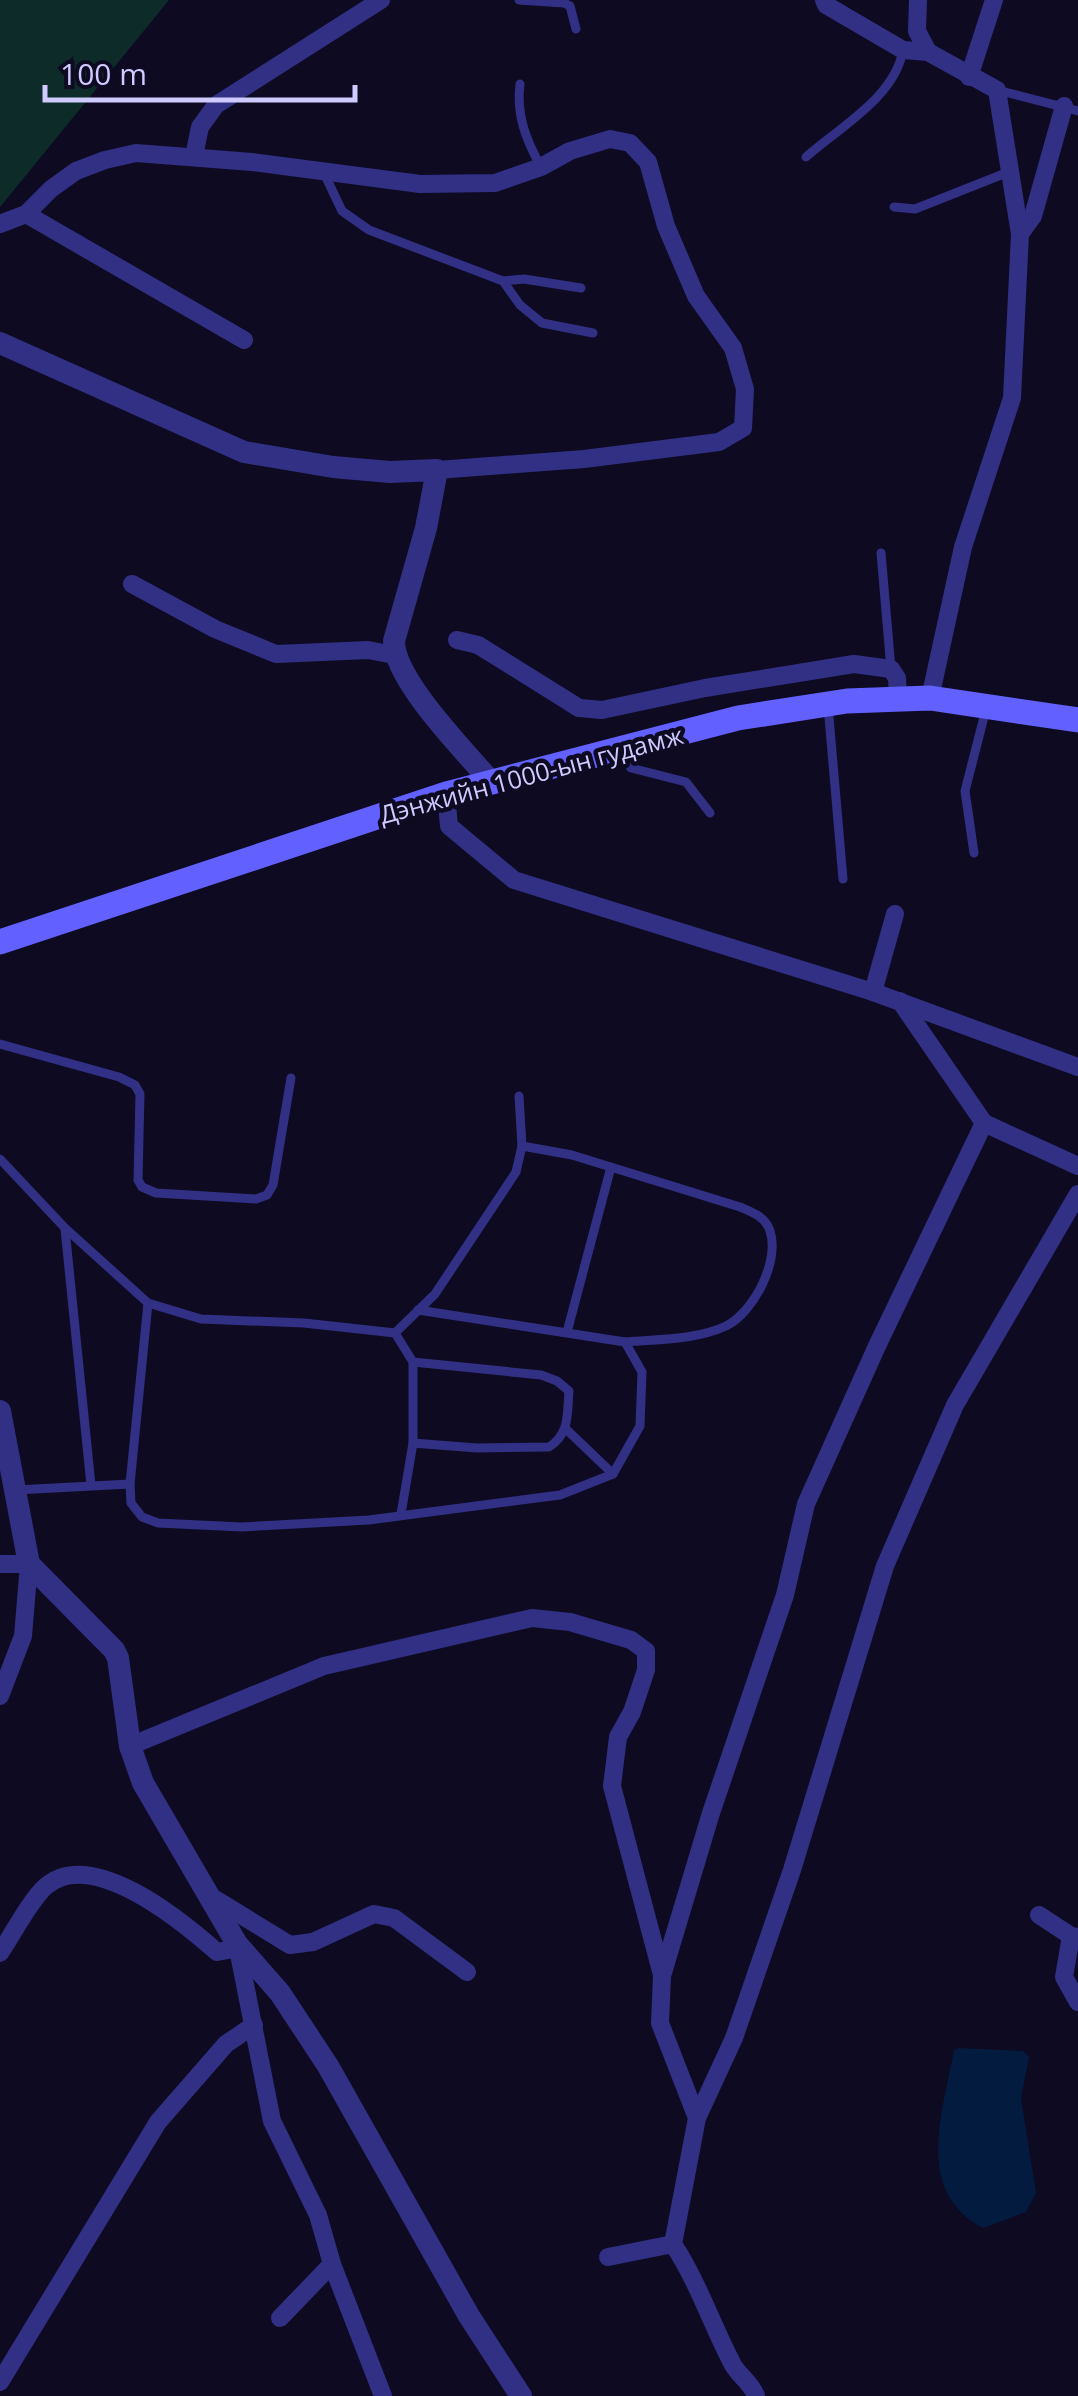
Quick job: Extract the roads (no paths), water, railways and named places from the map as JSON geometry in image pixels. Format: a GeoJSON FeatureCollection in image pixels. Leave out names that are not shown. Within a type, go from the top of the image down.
{"type":"FeatureCollection","features":[{"type":"Feature","properties":{"kind":"main road","name":"Дэнжийн 1000-ын гудамж"},"geometry":{"type":"LineString","coordinates":[[0,942],[446,794],[738,718],[828,703],[930,698],[1078,720]]}},
{"type":"Feature","properties":{"kind":"street"},"geometry":{"type":"LineString","coordinates":[[194,156],[200,127],[216,105],[380,0]]}},
{"type":"Feature","properties":{"kind":"street"},"geometry":{"type":"LineString","coordinates":[[824,0],[826,5],[903,50],[928,52],[997,90],[1011,171],[1020,234],[1012,398],[963,547],[930,698]]}},
{"type":"Feature","properties":{"kind":"street"},"geometry":{"type":"LineString","coordinates":[[918,0],[917,31],[928,52]]}},
{"type":"Feature","properties":{"kind":"street"},"geometry":{"type":"LineString","coordinates":[[969,77],[994,0]]}},
{"type":"Feature","properties":{"kind":"street"},"geometry":{"type":"LineString","coordinates":[[1020,234],[1033,216],[1071,108]]}},
{"type":"Feature","properties":{"kind":"street"},"geometry":{"type":"LineString","coordinates":[[0,224],[26,214],[76,171],[136,153],[194,156],[420,184],[495,183],[541,168],[570,151],[610,139],[630,143],[648,162],[666,226],[696,296],[733,348],[745,388],[742,428],[719,442],[584,459],[390,472],[333,467],[244,452],[0,343]]}},
{"type":"Feature","properties":{"kind":"street"},"geometry":{"type":"LineString","coordinates":[[26,214],[244,340]]}},
{"type":"Feature","properties":{"kind":"street"},"geometry":{"type":"LineString","coordinates":[[438,470],[394,641],[394,655],[404,676],[492,783]]}},
{"type":"Feature","properties":{"kind":"street"},"geometry":{"type":"LineString","coordinates":[[132,584],[215,629],[276,654],[368,650],[394,655]]}},
{"type":"Feature","properties":{"kind":"street"},"geometry":{"type":"LineString","coordinates":[[457,640],[478,646],[580,708],[602,710],[854,664],[891,669],[898,699]]}},
{"type":"Feature","properties":{"kind":"street"},"geometry":{"type":"LineString","coordinates":[[446,794],[450,826],[514,880],[873,992],[1078,1068]]}},
{"type":"Feature","properties":{"kind":"street"},"geometry":{"type":"LineString","coordinates":[[873,992],[895,914]]}},
{"type":"Feature","properties":{"kind":"street"},"geometry":{"type":"LineString","coordinates":[[900,1001],[984,1123],[1078,1166]]}},
{"type":"Feature","properties":{"kind":"street"},"geometry":{"type":"LineString","coordinates":[[697,2118],[660,2024],[662,1976],[711,1813],[785,1595],[806,1504],[984,1123]]}},
{"type":"Feature","properties":{"kind":"street"},"geometry":{"type":"LineString","coordinates":[[756,2396],[752,2384],[735,2369],[674,2244],[697,2118],[734,2038],[786,1889],[885,1566],[954,1405],[1078,1194]]}},
{"type":"Feature","properties":{"kind":"street"},"geometry":{"type":"LineString","coordinates":[[0,1411],[29,1564],[23,1636],[0,1696]]}},
{"type":"Feature","properties":{"kind":"street"},"geometry":{"type":"LineString","coordinates":[[0,1564],[29,1564],[114,1650],[130,1746],[143,1783],[237,1944],[280,1992],[328,2066],[468,2316],[521,2396]]}},
{"type":"Feature","properties":{"kind":"street"},"geometry":{"type":"LineString","coordinates":[[130,1746],[324,1666],[481,1628],[532,1618],[570,1622],[631,1640],[646,1651],[646,1670],[632,1712],[618,1737],[612,1786],[662,1976]]}},
{"type":"Feature","properties":{"kind":"street"},"geometry":{"type":"LineString","coordinates":[[0,1952],[46,1886],[76,1875],[124,1885],[177,1917],[217,1952],[237,1944]]}},
{"type":"Feature","properties":{"kind":"street"},"geometry":{"type":"LineString","coordinates":[[209,1895],[290,1945],[313,1942],[374,1914],[394,1918],[467,1972]]}},
{"type":"Feature","properties":{"kind":"street"},"geometry":{"type":"LineString","coordinates":[[1039,1915],[1075,1937],[1064,1978],[1078,2002]]}},
{"type":"Feature","properties":{"kind":"street"},"geometry":{"type":"LineString","coordinates":[[237,1944],[272,2120],[318,2215],[332,2264],[383,2396]]}},
{"type":"Feature","properties":{"kind":"street"},"geometry":{"type":"LineString","coordinates":[[0,2382],[158,2122],[226,2044],[254,2024]]}},
{"type":"Feature","properties":{"kind":"street"},"geometry":{"type":"LineString","coordinates":[[608,2257],[674,2244]]}},
{"type":"Feature","properties":{"kind":"street"},"geometry":{"type":"LineString","coordinates":[[280,2318],[332,2264]]}},
{"type":"Feature","properties":{"kind":"lane"},"geometry":{"type":"LineString","coordinates":[[519,0],[570,6],[576,29]]}},
{"type":"Feature","properties":{"kind":"lane"},"geometry":{"type":"LineString","coordinates":[[806,157],[886,88],[899,70],[903,50]]}},
{"type":"Feature","properties":{"kind":"lane"},"geometry":{"type":"LineString","coordinates":[[520,84],[517,104],[526,141],[541,168]]}},
{"type":"Feature","properties":{"kind":"lane"},"geometry":{"type":"LineString","coordinates":[[997,90],[1071,108]]}},
{"type":"Feature","properties":{"kind":"lane"},"geometry":{"type":"LineString","coordinates":[[894,207],[915,209],[1011,171]]}},
{"type":"Feature","properties":{"kind":"lane"},"geometry":{"type":"LineString","coordinates":[[324,173],[342,211],[369,230],[503,280],[524,279],[581,288]]}},
{"type":"Feature","properties":{"kind":"lane"},"geometry":{"type":"LineString","coordinates":[[503,280],[520,305],[542,323],[593,333]]}},
{"type":"Feature","properties":{"kind":"lane"},"geometry":{"type":"LineString","coordinates":[[882,553],[891,669]]}},
{"type":"Feature","properties":{"kind":"lane"},"geometry":{"type":"LineString","coordinates":[[828,703],[844,880]]}},
{"type":"Feature","properties":{"kind":"lane"},"geometry":{"type":"LineString","coordinates":[[974,853],[965,790],[987,706]]}},
{"type":"Feature","properties":{"kind":"lane"},"geometry":{"type":"LineString","coordinates":[[618,750],[631,768],[686,782],[710,813]]}},
{"type":"Feature","properties":{"kind":"lane"},"geometry":{"type":"LineString","coordinates":[[0,1044],[119,1077],[135,1085],[140,1094],[138,1180],[142,1187],[156,1194],[256,1199],[266,1195],[273,1185],[291,1078]]}},
{"type":"Feature","properties":{"kind":"lane"},"geometry":{"type":"LineString","coordinates":[[395,1334],[435,1294],[516,1172],[522,1146],[519,1096]]}},
{"type":"Feature","properties":{"kind":"lane"},"geometry":{"type":"LineString","coordinates":[[418,1310],[625,1342],[694,1336],[732,1323],[752,1302],[766,1276],[771,1248],[770,1229],[760,1216],[572,1155],[522,1146]]}},
{"type":"Feature","properties":{"kind":"lane"},"geometry":{"type":"LineString","coordinates":[[0,1159],[65,1228],[148,1303],[201,1319],[304,1322],[395,1334],[413,1362],[412,1443],[401,1514]]}},
{"type":"Feature","properties":{"kind":"lane"},"geometry":{"type":"LineString","coordinates":[[567,1332],[610,1167]]}},
{"type":"Feature","properties":{"kind":"lane"},"geometry":{"type":"LineString","coordinates":[[65,1228],[90,1484]]}},
{"type":"Feature","properties":{"kind":"lane"},"geometry":{"type":"LineString","coordinates":[[148,1303],[130,1484],[131,1503],[142,1516],[158,1523],[242,1527],[369,1520],[560,1495],[613,1474],[640,1426],[642,1372],[625,1342]]}},
{"type":"Feature","properties":{"kind":"lane"},"geometry":{"type":"LineString","coordinates":[[412,1443],[477,1448],[549,1447],[559,1441],[566,1428],[569,1391],[541,1375],[413,1362]]}},
{"type":"Feature","properties":{"kind":"lane"},"geometry":{"type":"LineString","coordinates":[[566,1428],[613,1474]]}},
{"type":"Feature","properties":{"kind":"lane"},"geometry":{"type":"LineString","coordinates":[[13,1490],[130,1484]]}},
{"type":"Feature","properties":{"kind":"water"},"geometry":{"type":"Polygon","coordinates":[[[954,2050],[1023,2051],[1029,2057],[1021,2098],[1036,2193],[1026,2212],[983,2228],[961,2212],[947,2193],[940,2172],[940,2124],[954,2050]]]}}]}
